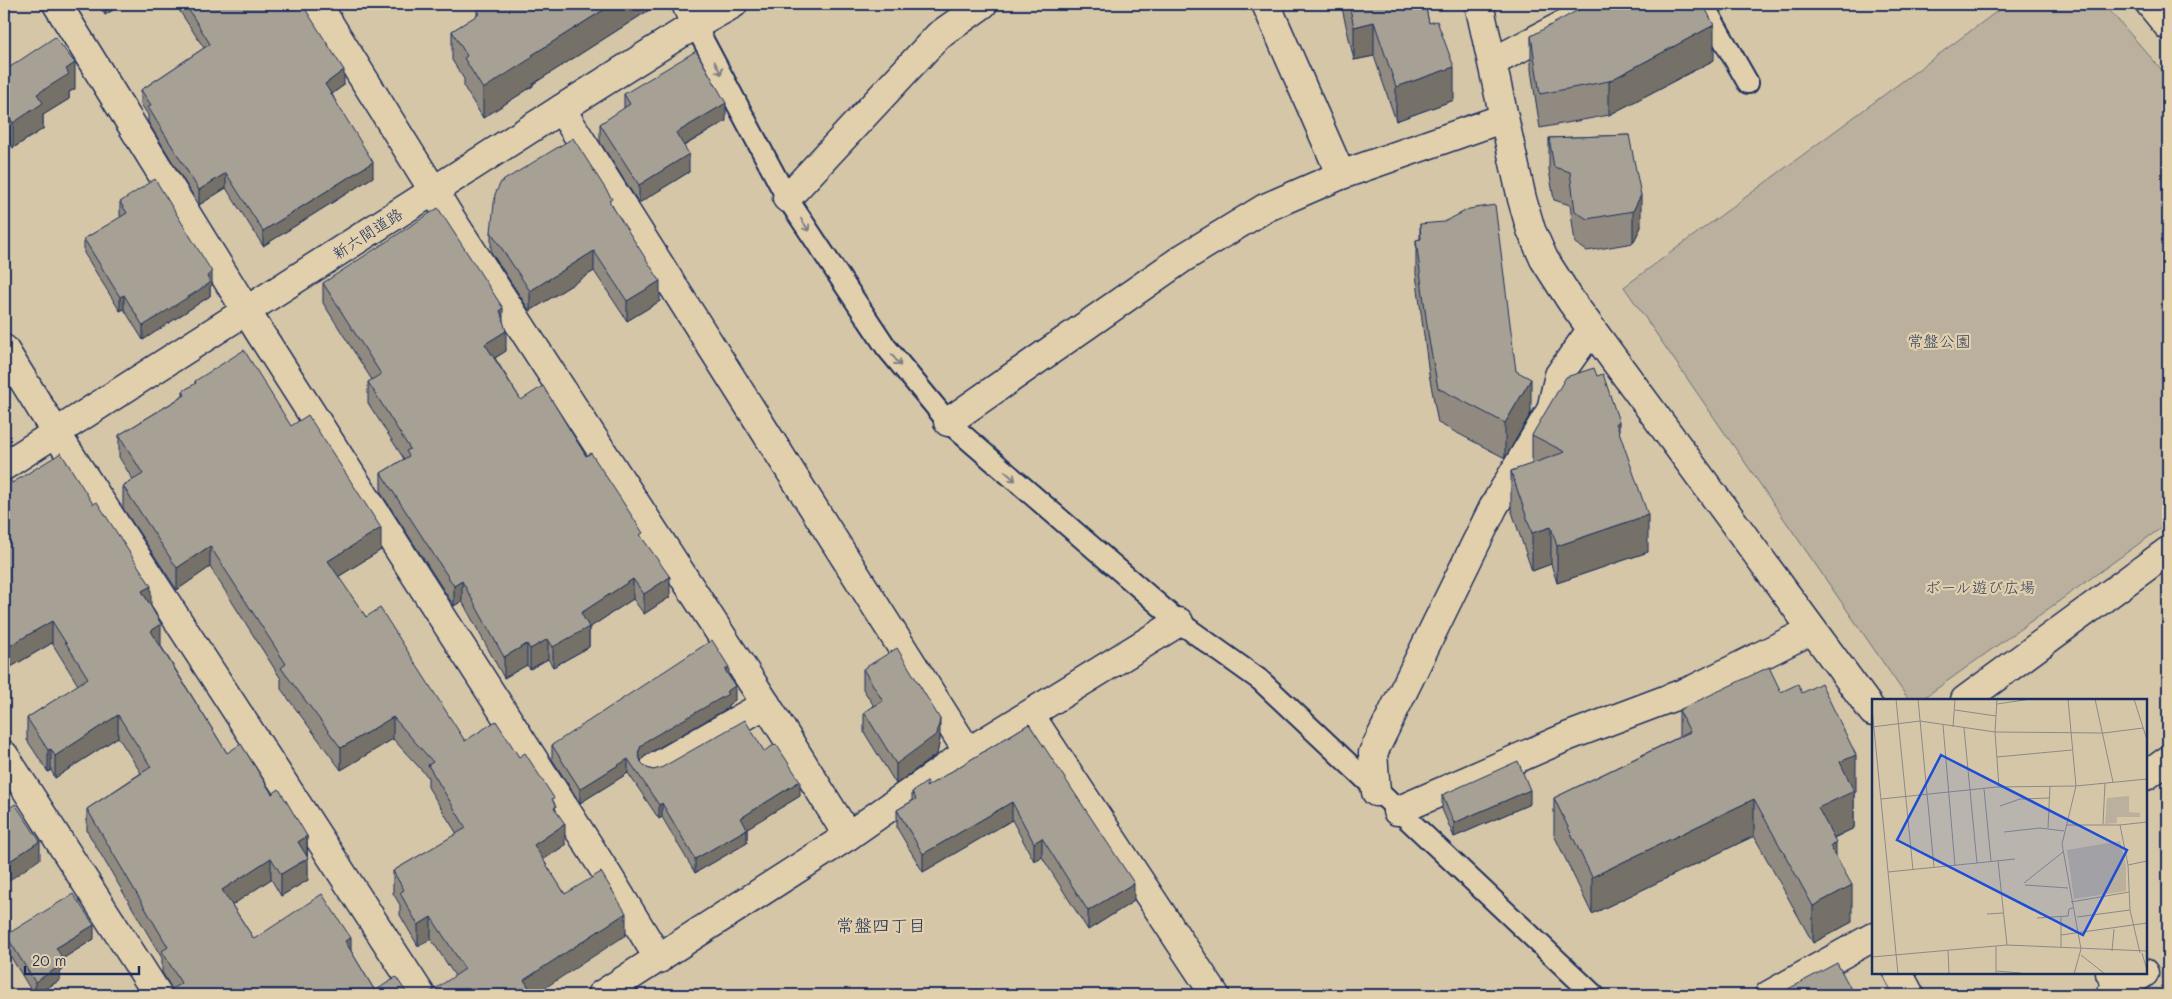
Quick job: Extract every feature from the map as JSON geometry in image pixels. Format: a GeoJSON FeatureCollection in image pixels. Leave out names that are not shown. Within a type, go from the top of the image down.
{"type":"FeatureCollection","features":[{"type":"Feature","properties":{"kind":"street"},"geometry":{"type":"LineString","coordinates":[[57,4],[247,310],[602,865],[659,959]]}},
{"type":"Feature","properties":{"kind":"street"},"geometry":{"type":"LineString","coordinates":[[317,4],[433,191],[766,704],[848,836]]}},
{"type":"Feature","properties":{"kind":"street","name":"新六間道路"},"geometry":{"type":"LineString","coordinates":[[4,466],[561,109],[690,14],[733,4]]}},
{"type":"Feature","properties":{"kind":"street"},"geometry":{"type":"LineString","coordinates":[[787,198],[938,36],[983,4]]}},
{"type":"Feature","properties":{"kind":"street"},"geometry":{"type":"LineString","coordinates":[[1266,4],[1341,175]]}},
{"type":"Feature","properties":{"kind":"street"},"geometry":{"type":"LineString","coordinates":[[1479,4],[1531,230],[1544,259],[1591,330],[1872,711]]}},
{"type":"Feature","properties":{"kind":"street"},"geometry":{"type":"LineString","coordinates":[[1493,62],[1603,4]]}},
{"type":"Feature","properties":{"kind":"street"},"geometry":{"type":"LineString","coordinates":[[2150,4],[2168,26]]}},
{"type":"Feature","properties":{"kind":"street"},"geometry":{"type":"LineString","coordinates":[[561,109],[968,752]]}},
{"type":"Feature","properties":{"kind":"street"},"geometry":{"type":"LineString","coordinates":[[948,422],[1184,258],[1265,208],[1341,175],[1504,118]]}},
{"type":"Feature","properties":{"kind":"street"},"geometry":{"type":"LineString","coordinates":[[1376,792],[1373,753],[1494,506],[1551,410],[1559,375],[1591,330]]}},
{"type":"Feature","properties":{"kind":"street"},"geometry":{"type":"LineString","coordinates":[[4,349],[56,433],[422,995]]}},
{"type":"Feature","properties":{"kind":"street"},"geometry":{"type":"LineString","coordinates":[[1966,699],[2168,551]]}},
{"type":"Feature","properties":{"kind":"street"},"geometry":{"type":"LineString","coordinates":[[601,995],[848,836],[968,752],[1179,622]]}},
{"type":"Feature","properties":{"kind":"street"},"geometry":{"type":"LineString","coordinates":[[1397,811],[1569,736],[1694,690],[1812,630]]}},
{"type":"Feature","properties":{"kind":"street"},"geometry":{"type":"LineString","coordinates":[[654,768],[766,704]]}},
{"type":"Feature","properties":{"kind":"street"},"geometry":{"type":"LineString","coordinates":[[1030,715],[1215,995]]}},
{"type":"Feature","properties":{"kind":"street"},"geometry":{"type":"LineString","coordinates":[[4,755],[158,995]]}},
{"type":"Feature","properties":{"kind":"street"},"geometry":{"type":"LineString","coordinates":[[2147,775],[2168,760]]}},
{"type":"Feature","properties":{"kind":"street"},"geometry":{"type":"LineString","coordinates":[[1769,995],[1872,937]]}},
{"type":"Feature","properties":{"kind":"street"},"geometry":{"type":"LineString","coordinates":[[2147,971],[2168,958]]}},
{"type":"Feature","properties":{"kind":"street"},"geometry":{"type":"LineString","coordinates":[[1899,974],[1910,995]]}},
{"type":"Feature","properties":{"kind":"street"},"geometry":{"type":"LineString","coordinates":[[2116,988],[2141,974]]}},
{"type":"Feature","properties":{"kind":"lane"},"geometry":{"type":"LineString","coordinates":[[1703,4],[1748,83]]}},
{"type":"Feature","properties":{"kind":"lane"},"geometry":{"type":"LineString","coordinates":[[690,14],[787,198],[886,347],[948,422],[1179,622],[1260,680],[1376,792],[1594,995]]}},
{"type":"Feature","properties":{"kind":"green space","name":"常盤公園"},"geometry":{"type":"Polygon","coordinates":[[[2007,4],[2104,4],[2168,77],[2168,523],[1922,699],[1908,699],[1624,287],[2007,4]]]}},
{"type":"Feature","properties":{"kind":"building"},"geometry":{"type":"Polygon","coordinates":[[[185,4],[302,4],[344,70],[325,84],[373,162],[263,231],[226,173],[199,190],[148,107],[151,105],[141,90],[210,44],[185,4]]]}},
{"type":"Feature","properties":{"kind":"building"},"geometry":{"type":"Polygon","coordinates":[[[487,4],[613,4],[532,55],[533,57],[483,89],[464,58],[467,56],[452,31],[479,14],[477,10],[487,4]]]}},
{"type":"Feature","properties":{"kind":"building"},"geometry":{"type":"Polygon","coordinates":[[[1349,4],[1425,4],[1429,23],[1437,21],[1454,67],[1396,87],[1374,22],[1354,27],[1349,4]]]}},
{"type":"Feature","properties":{"kind":"building"},"geometry":{"type":"Polygon","coordinates":[[[1589,4],[1599,4],[1600,7],[1606,4],[1703,4],[1714,25],[1609,81],[1540,94],[1531,36],[1589,4]]]}},
{"type":"Feature","properties":{"kind":"building"},"geometry":{"type":"Polygon","coordinates":[[[55,37],[75,63],[66,69],[69,74],[37,94],[43,103],[13,123],[10,118],[4,122],[4,71],[55,37]]]}},
{"type":"Feature","properties":{"kind":"building"},"geometry":{"type":"Polygon","coordinates":[[[696,51],[726,103],[676,133],[689,154],[639,185],[600,124],[630,104],[624,94],[696,51]]]}},
{"type":"Feature","properties":{"kind":"building"},"geometry":{"type":"Polygon","coordinates":[[[1629,135],[1641,195],[1633,211],[1587,219],[1575,211],[1570,172],[1554,167],[1549,138],[1629,135]]]}},
{"type":"Feature","properties":{"kind":"building"},"geometry":{"type":"Polygon","coordinates":[[[573,138],[612,199],[609,201],[660,281],[627,301],[594,251],[530,291],[491,232],[495,194],[501,182],[573,138]]]}},
{"type":"Feature","properties":{"kind":"building"},"geometry":{"type":"Polygon","coordinates":[[[155,179],[212,272],[207,276],[210,283],[143,326],[124,295],[120,297],[84,239],[127,213],[120,202],[155,179]]]}},
{"type":"Feature","properties":{"kind":"building"},"geometry":{"type":"Polygon","coordinates":[[[1495,205],[1516,371],[1531,379],[1505,423],[1438,388],[1429,340],[1416,240],[1421,239],[1420,224],[1444,222],[1469,209],[1495,205]]]}},
{"type":"Feature","properties":{"kind":"building"},"geometry":{"type":"Polygon","coordinates":[[[438,208],[503,308],[500,310],[506,331],[485,344],[521,400],[543,386],[586,456],[591,453],[643,533],[640,535],[670,577],[644,594],[633,579],[581,613],[589,627],[553,647],[548,639],[530,649],[527,644],[504,657],[462,581],[454,586],[381,473],[409,456],[406,451],[410,449],[368,382],[381,374],[323,283],[438,208]]]}},
{"type":"Feature","properties":{"kind":"building"},"geometry":{"type":"Polygon","coordinates":[[[244,350],[291,426],[308,415],[381,528],[328,561],[366,617],[380,608],[465,741],[496,721],[519,757],[525,753],[554,798],[552,799],[556,807],[554,808],[565,824],[534,845],[565,894],[601,872],[626,913],[524,980],[534,995],[426,995],[465,969],[431,917],[418,925],[400,893],[404,890],[393,871],[466,828],[428,765],[433,762],[393,717],[341,748],[281,668],[286,664],[210,546],[177,568],[123,486],[143,474],[119,435],[185,395],[183,391],[196,383],[195,381],[244,350]]]}},
{"type":"Feature","properties":{"kind":"building"},"geometry":{"type":"Polygon","coordinates":[[[1594,368],[1597,376],[1603,374],[1619,422],[1616,423],[1648,515],[1557,546],[1551,527],[1532,533],[1511,471],[1565,452],[1532,435],[1566,377],[1594,368]]]}},
{"type":"Feature","properties":{"kind":"building"},"geometry":{"type":"Polygon","coordinates":[[[61,453],[93,504],[97,502],[151,586],[142,591],[161,624],[151,631],[227,753],[241,744],[272,794],[279,789],[307,836],[298,842],[308,858],[281,874],[271,858],[222,890],[254,939],[322,894],[351,938],[345,941],[375,991],[396,977],[408,995],[163,995],[181,983],[162,951],[168,947],[87,809],[151,767],[118,715],[55,756],[51,749],[48,750],[27,718],[88,678],[52,621],[4,649],[4,483],[10,479],[12,483],[61,453]]]}},
{"type":"Feature","properties":{"kind":"building"},"geometry":{"type":"Polygon","coordinates":[[[712,640],[729,667],[725,670],[735,686],[726,692],[728,694],[646,741],[638,753],[641,762],[647,768],[653,770],[661,768],[745,720],[764,751],[776,744],[800,781],[741,818],[747,829],[695,859],[662,803],[659,805],[628,759],[580,789],[552,745],[712,640]]]}},
{"type":"Feature","properties":{"kind":"building"},"geometry":{"type":"Polygon","coordinates":[[[897,648],[940,719],[937,734],[896,764],[864,712],[883,701],[863,669],[897,648]]]}},
{"type":"Feature","properties":{"kind":"building"},"geometry":{"type":"Polygon","coordinates":[[[1769,667],[1781,692],[1798,684],[1802,693],[1821,683],[1856,755],[1840,762],[1854,791],[1818,808],[1836,842],[1830,846],[1852,885],[1813,906],[1754,799],[1592,877],[1554,798],[1690,732],[1679,710],[1769,667]]]}},
{"type":"Feature","properties":{"kind":"building"},"geometry":{"type":"Polygon","coordinates":[[[1029,724],[1134,883],[1088,911],[1042,838],[1034,843],[1012,802],[923,854],[897,810],[916,799],[912,792],[928,781],[926,787],[1029,724]]]}},
{"type":"Feature","properties":{"kind":"building"},"geometry":{"type":"Polygon","coordinates":[[[1518,761],[1530,790],[1454,823],[1442,795],[1518,761]]]}},
{"type":"Feature","properties":{"kind":"building"},"geometry":{"type":"Polygon","coordinates":[[[15,804],[40,841],[4,865],[4,812],[15,804]]]}},
{"type":"Feature","properties":{"kind":"building"},"geometry":{"type":"Polygon","coordinates":[[[73,894],[94,925],[56,948],[62,957],[57,961],[60,966],[35,982],[6,935],[73,894]]]}},
{"type":"Feature","properties":{"kind":"building"},"geometry":{"type":"Polygon","coordinates":[[[2168,952],[2168,963],[2163,955],[2168,952]]]}},
{"type":"Feature","properties":{"kind":"building"},"geometry":{"type":"Polygon","coordinates":[[[1837,963],[1854,995],[1777,995],[1837,963]]]}},
{"type":"Feature","properties":{"kind":"district","name":"常盤四丁目"},"geometry":{"type":"Point","coordinates":[881,925]}},
{"type":"Feature","properties":{"kind":"park label","name":"ボール遊び広場"},"geometry":{"type":"Point","coordinates":[1980,586]}}]}
